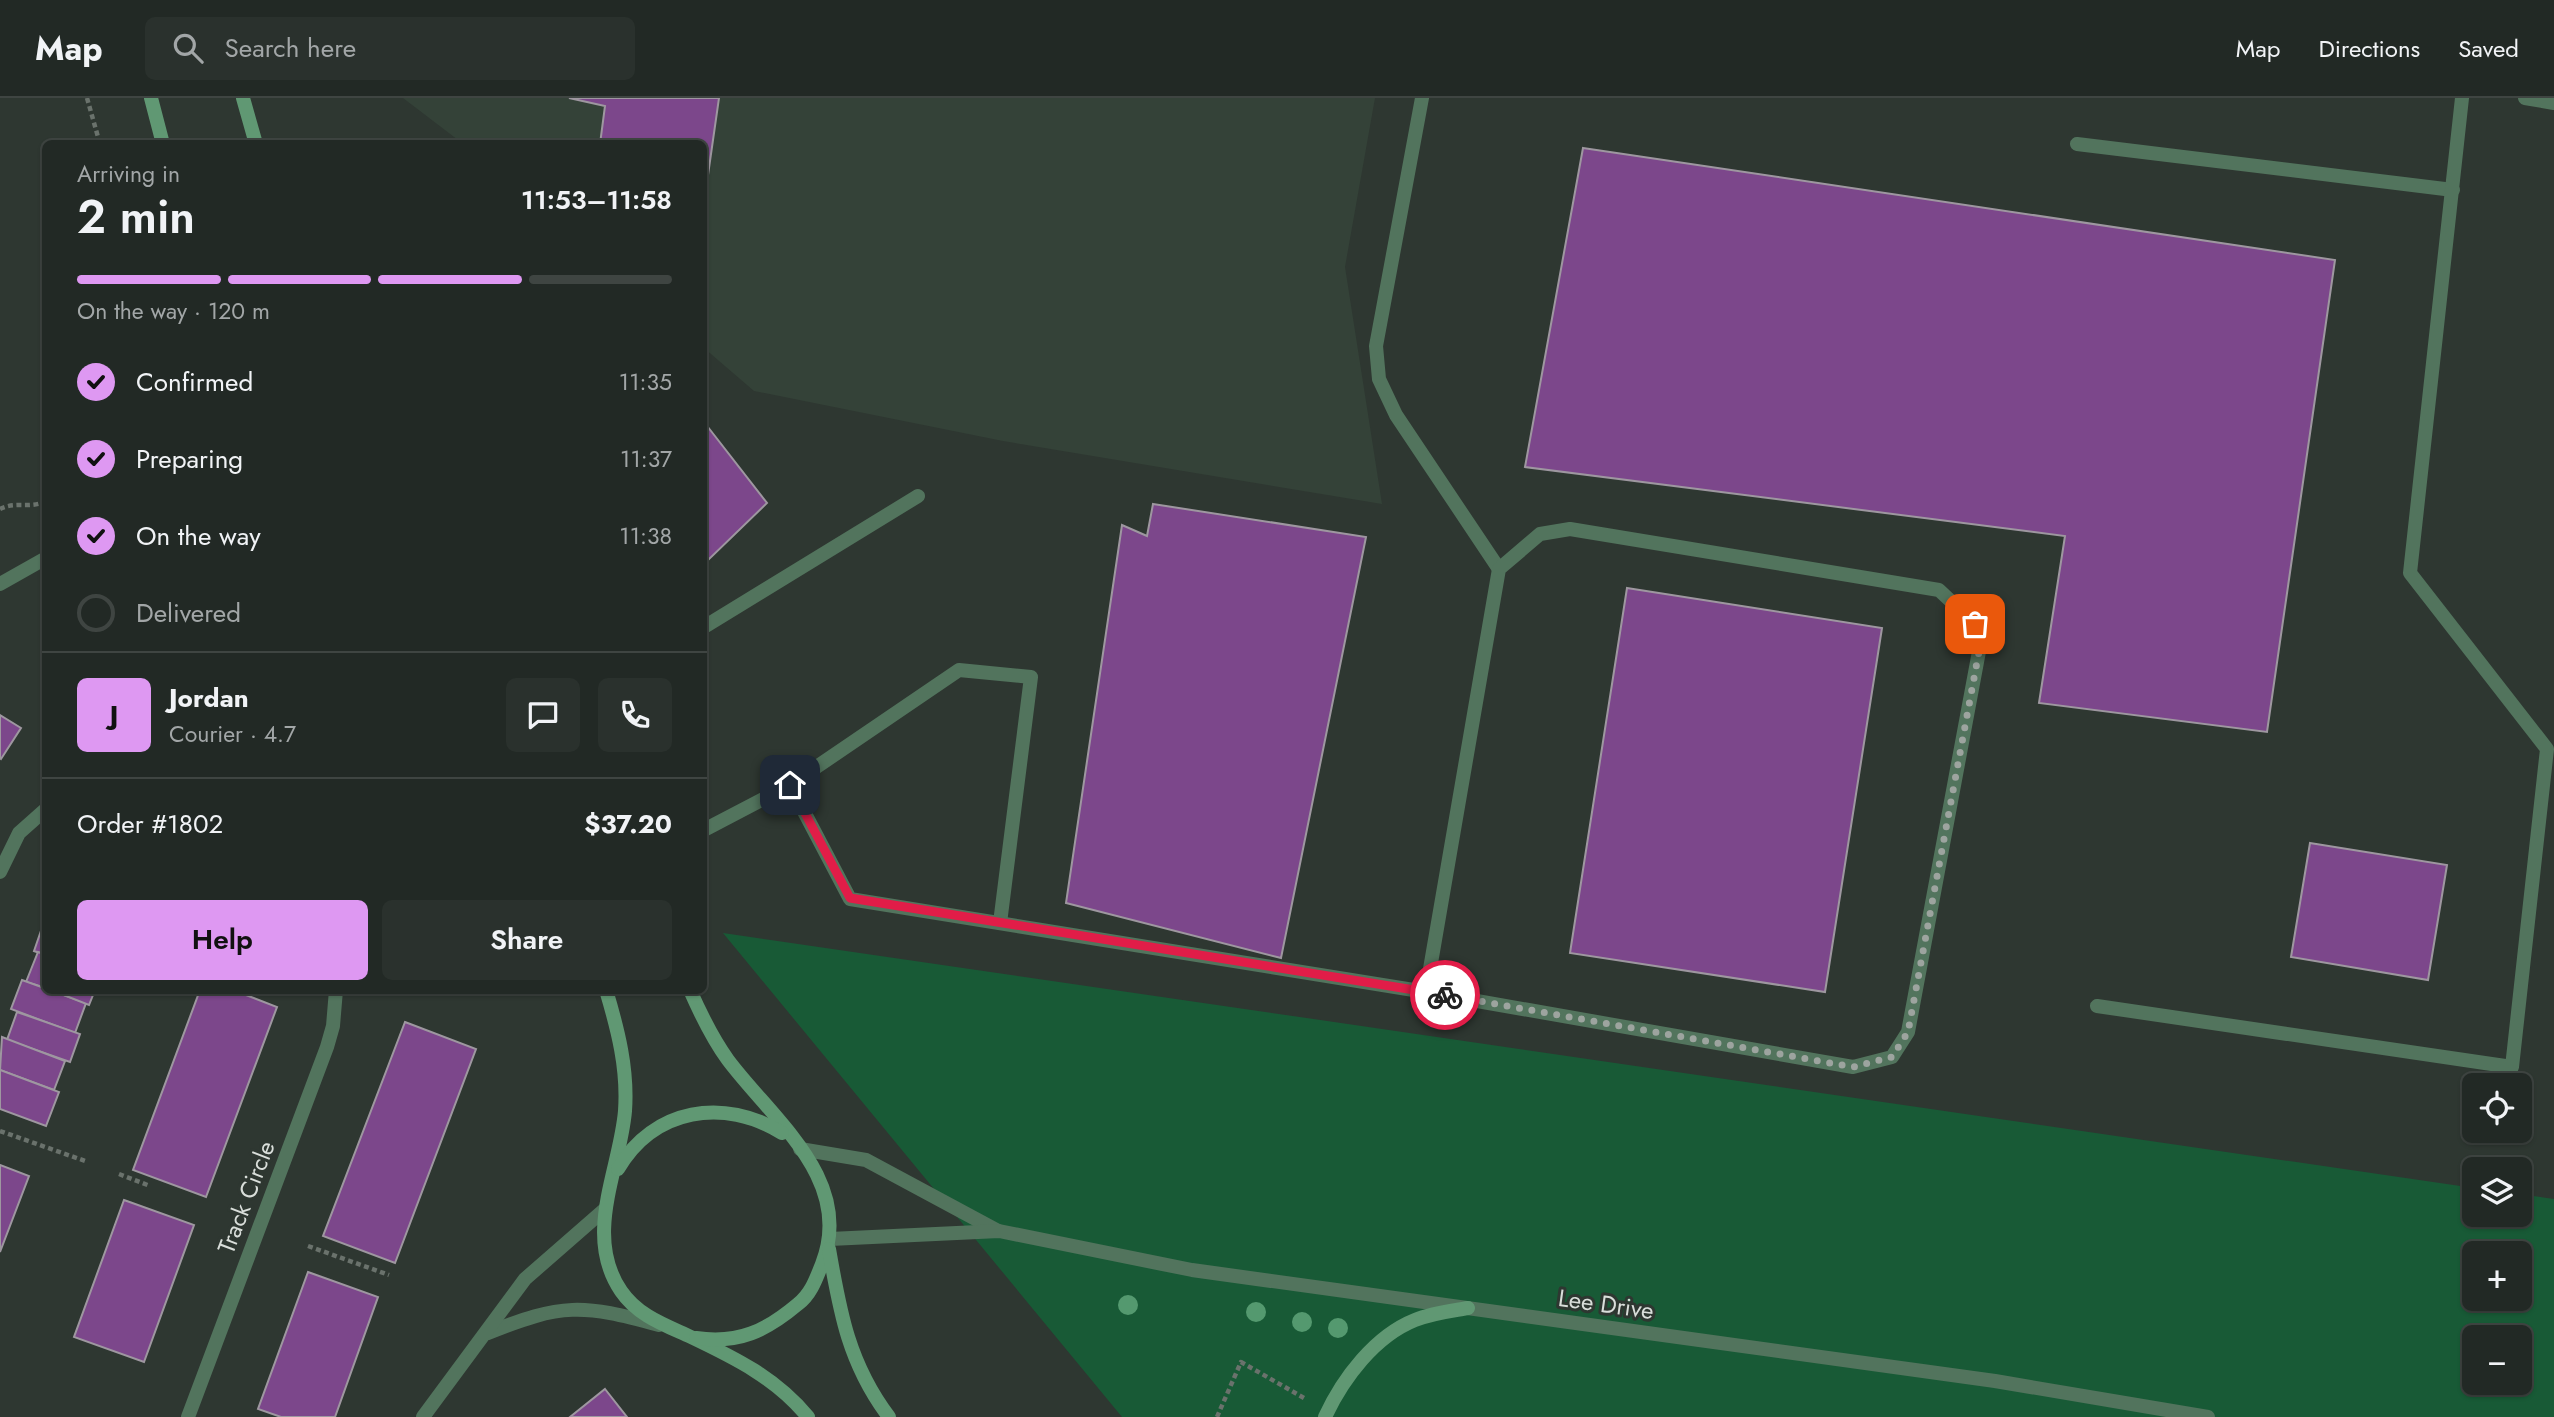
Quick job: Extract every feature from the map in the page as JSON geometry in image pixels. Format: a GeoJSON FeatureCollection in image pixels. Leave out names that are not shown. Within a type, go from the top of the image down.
{"type":"FeatureCollection","features":[{"type":"Feature","properties":{"kind":"main road"},"geometry":{"type":"LineString","coordinates":[[151,98],[162,140]]}},
{"type":"Feature","properties":{"kind":"main road"},"geometry":{"type":"LineString","coordinates":[[243,98],[255,140]]}},
{"type":"Feature","properties":{"kind":"main road"},"geometry":{"type":"LineString","coordinates":[[607,994],[619,1033],[625,1073],[625,1111],[613,1178],[604,1210],[604,1244],[621,1292],[661,1326],[690,1337],[777,1384],[808,1417]]}},
{"type":"Feature","properties":{"kind":"main road"},"geometry":{"type":"LineString","coordinates":[[692,994],[710,1034],[727,1060],[812,1162],[826,1190],[839,1309],[853,1358],[889,1417]]}},
{"type":"Feature","properties":{"kind":"main road"},"geometry":{"type":"LineString","coordinates":[[613,1178],[640,1141],[660,1126],[684,1116],[704,1112],[743,1114],[796,1144]]}},
{"type":"Feature","properties":{"kind":"main road"},"geometry":{"type":"LineString","coordinates":[[690,1337],[713,1340],[737,1338],[773,1325],[803,1300],[815,1284],[830,1243]]}},
{"type":"Feature","properties":{"kind":"main road"},"geometry":{"type":"LineString","coordinates":[[1327,1413],[1357,1365],[1404,1325],[1417,1319],[1468,1308]]}},
{"type":"Feature","properties":{"kind":"street"},"geometry":{"type":"LineString","coordinates":[[1422,98],[1376,346],[1378,379],[1396,415],[1499,569]]}},
{"type":"Feature","properties":{"kind":"street"},"geometry":{"type":"LineString","coordinates":[[2097,1006],[2512,1067],[2547,749],[2410,573],[2462,98]]}},
{"type":"Feature","properties":{"kind":"street"},"geometry":{"type":"LineString","coordinates":[[2525,98],[2554,103]]}},
{"type":"Feature","properties":{"kind":"street"},"geometry":{"type":"LineString","coordinates":[[2077,144],[2453,190]]}},
{"type":"Feature","properties":{"kind":"street"},"geometry":{"type":"LineString","coordinates":[[707,625],[918,496]]}},
{"type":"Feature","properties":{"kind":"street"},"geometry":{"type":"LineString","coordinates":[[790,785],[850,898],[1426,992],[1853,1067],[1892,1057],[1908,1032],[1980,646],[1975,624],[1939,590],[1570,528],[1540,534],[1499,569],[1426,992]]}},
{"type":"Feature","properties":{"kind":"street"},"geometry":{"type":"LineString","coordinates":[[0,584],[42,560]]}},
{"type":"Feature","properties":{"kind":"street"},"geometry":{"type":"LineString","coordinates":[[707,828],[790,785],[959,670],[1031,677],[1000,923]]}},
{"type":"Feature","properties":{"kind":"street"},"geometry":{"type":"LineString","coordinates":[[0,872],[19,833],[42,813]]}},
{"type":"Feature","properties":{"kind":"street","name":"Track Circle"},"geometry":{"type":"LineString","coordinates":[[188,1417],[327,1047],[333,1026],[336,994]]}},
{"type":"Feature","properties":{"kind":"street"},"geometry":{"type":"LineString","coordinates":[[796,1144],[866,1160],[999,1231]]}},
{"type":"Feature","properties":{"kind":"street"},"geometry":{"type":"LineString","coordinates":[[423,1417],[488,1334],[525,1279],[604,1210]]}},
{"type":"Feature","properties":{"kind":"street"},"geometry":{"type":"LineString","coordinates":[[830,1243],[999,1231]]}},
{"type":"Feature","properties":{"kind":"street","name":"Lee Drive"},"geometry":{"type":"LineString","coordinates":[[999,1231],[1192,1270],[1995,1381],[2208,1417]]}},
{"type":"Feature","properties":{"kind":"street"},"geometry":{"type":"LineString","coordinates":[[488,1334],[538,1313],[566,1309],[604,1310],[661,1326]]}},
{"type":"Feature","properties":{"kind":"path"},"geometry":{"type":"LineString","coordinates":[[87,98],[99,140]]}},
{"type":"Feature","properties":{"kind":"path"},"geometry":{"type":"LineString","coordinates":[[0,509],[9,504],[42,503]]}},
{"type":"Feature","properties":{"kind":"path"},"geometry":{"type":"LineString","coordinates":[[0,1131],[88,1162]]}},
{"type":"Feature","properties":{"kind":"path"},"geometry":{"type":"LineString","coordinates":[[119,1174],[150,1186]]}},
{"type":"Feature","properties":{"kind":"path"},"geometry":{"type":"LineString","coordinates":[[308,1246],[389,1275]]}},
{"type":"Feature","properties":{"kind":"path"},"geometry":{"type":"LineString","coordinates":[[1217,1417],[1241,1362],[1327,1413]]}},
{"type":"Feature","properties":{"kind":"shaded area"},"geometry":{"type":"Polygon","coordinates":[[[403,98],[1375,98],[1345,267],[1382,504],[1003,441],[754,391],[707,351],[707,140],[458,140],[403,98]]]}},
{"type":"Feature","properties":{"kind":"green space"},"geometry":{"type":"Polygon","coordinates":[[[723,933],[2462,1186],[2462,1227],[2532,1227],[2532,1196],[2554,1199],[2554,1417],[1122,1417],[723,933]]]}},
{"type":"Feature","properties":{"kind":"building"},"geometry":{"type":"Polygon","coordinates":[[[569,98],[719,98],[707,182],[707,140],[601,140],[605,106],[569,98]]]}},
{"type":"Feature","properties":{"kind":"building"},"geometry":{"type":"Polygon","coordinates":[[[1583,148],[2335,260],[2267,732],[2039,703],[2065,536],[1525,467],[1583,148]]]}},
{"type":"Feature","properties":{"kind":"building"},"geometry":{"type":"Polygon","coordinates":[[[707,426],[767,503],[707,561],[707,426]]]}},
{"type":"Feature","properties":{"kind":"building"},"geometry":{"type":"Polygon","coordinates":[[[1153,504],[1366,537],[1281,958],[1066,903],[1122,525],[1147,536],[1153,504]]]}},
{"type":"Feature","properties":{"kind":"building"},"geometry":{"type":"Polygon","coordinates":[[[1627,588],[1882,628],[1825,992],[1570,953],[1627,588]]]}},
{"type":"Feature","properties":{"kind":"building"},"geometry":{"type":"Polygon","coordinates":[[[0,715],[21,728],[1,759],[0,758],[0,715]]]}},
{"type":"Feature","properties":{"kind":"building"},"geometry":{"type":"Polygon","coordinates":[[[2310,843],[2447,865],[2428,980],[2291,957],[2310,843]]]}},
{"type":"Feature","properties":{"kind":"building"},"geometry":{"type":"Polygon","coordinates":[[[42,928],[42,954],[34,951],[42,928]]]}},
{"type":"Feature","properties":{"kind":"building"},"geometry":{"type":"Polygon","coordinates":[[[38,952],[42,954],[42,987],[26,982],[38,952]]]}},
{"type":"Feature","properties":{"kind":"building"},"geometry":{"type":"Polygon","coordinates":[[[22,980],[42,987],[42,994],[61,994],[86,1003],[75,1033],[11,1009],[22,980]]]}},
{"type":"Feature","properties":{"kind":"building"},"geometry":{"type":"Polygon","coordinates":[[[61,994],[93,994],[89,1005],[61,994]]]}},
{"type":"Feature","properties":{"kind":"building"},"geometry":{"type":"Polygon","coordinates":[[[199,994],[243,994],[277,1007],[206,1197],[133,1170],[199,994]]]}},
{"type":"Feature","properties":{"kind":"building"},"geometry":{"type":"Polygon","coordinates":[[[17,1012],[80,1034],[70,1062],[7,1040],[17,1012]]]}},
{"type":"Feature","properties":{"kind":"building"},"geometry":{"type":"Polygon","coordinates":[[[405,1022],[476,1049],[395,1263],[323,1236],[405,1022]]]}},
{"type":"Feature","properties":{"kind":"building"},"geometry":{"type":"Polygon","coordinates":[[[2,1037],[65,1061],[54,1090],[0,1070],[2,1037]]]}},
{"type":"Feature","properties":{"kind":"building"},"geometry":{"type":"Polygon","coordinates":[[[0,1070],[59,1092],[46,1126],[0,1109],[0,1070]]]}},
{"type":"Feature","properties":{"kind":"building"},"geometry":{"type":"Polygon","coordinates":[[[0,1165],[29,1176],[0,1252],[0,1165]]]}},
{"type":"Feature","properties":{"kind":"building"},"geometry":{"type":"Polygon","coordinates":[[[124,1200],[194,1225],[144,1362],[74,1337],[124,1200]]]}},
{"type":"Feature","properties":{"kind":"building"},"geometry":{"type":"Polygon","coordinates":[[[308,1272],[378,1297],[335,1417],[281,1417],[258,1409],[308,1272]]]}},
{"type":"Feature","properties":{"kind":"building"},"geometry":{"type":"Polygon","coordinates":[[[605,1389],[627,1417],[570,1417],[605,1389]]]}},
{"type":"Feature","properties":{"kind":"way so far"},"geometry":{"type":"LineString","coordinates":[[1445,995],[1853,1067],[1892,1057],[1908,1032],[1980,646],[1975,624]]}},
{"type":"Feature","properties":{"kind":"route"},"geometry":{"type":"LineString","coordinates":[[790,785],[850,898],[1445,995]]}}]}
